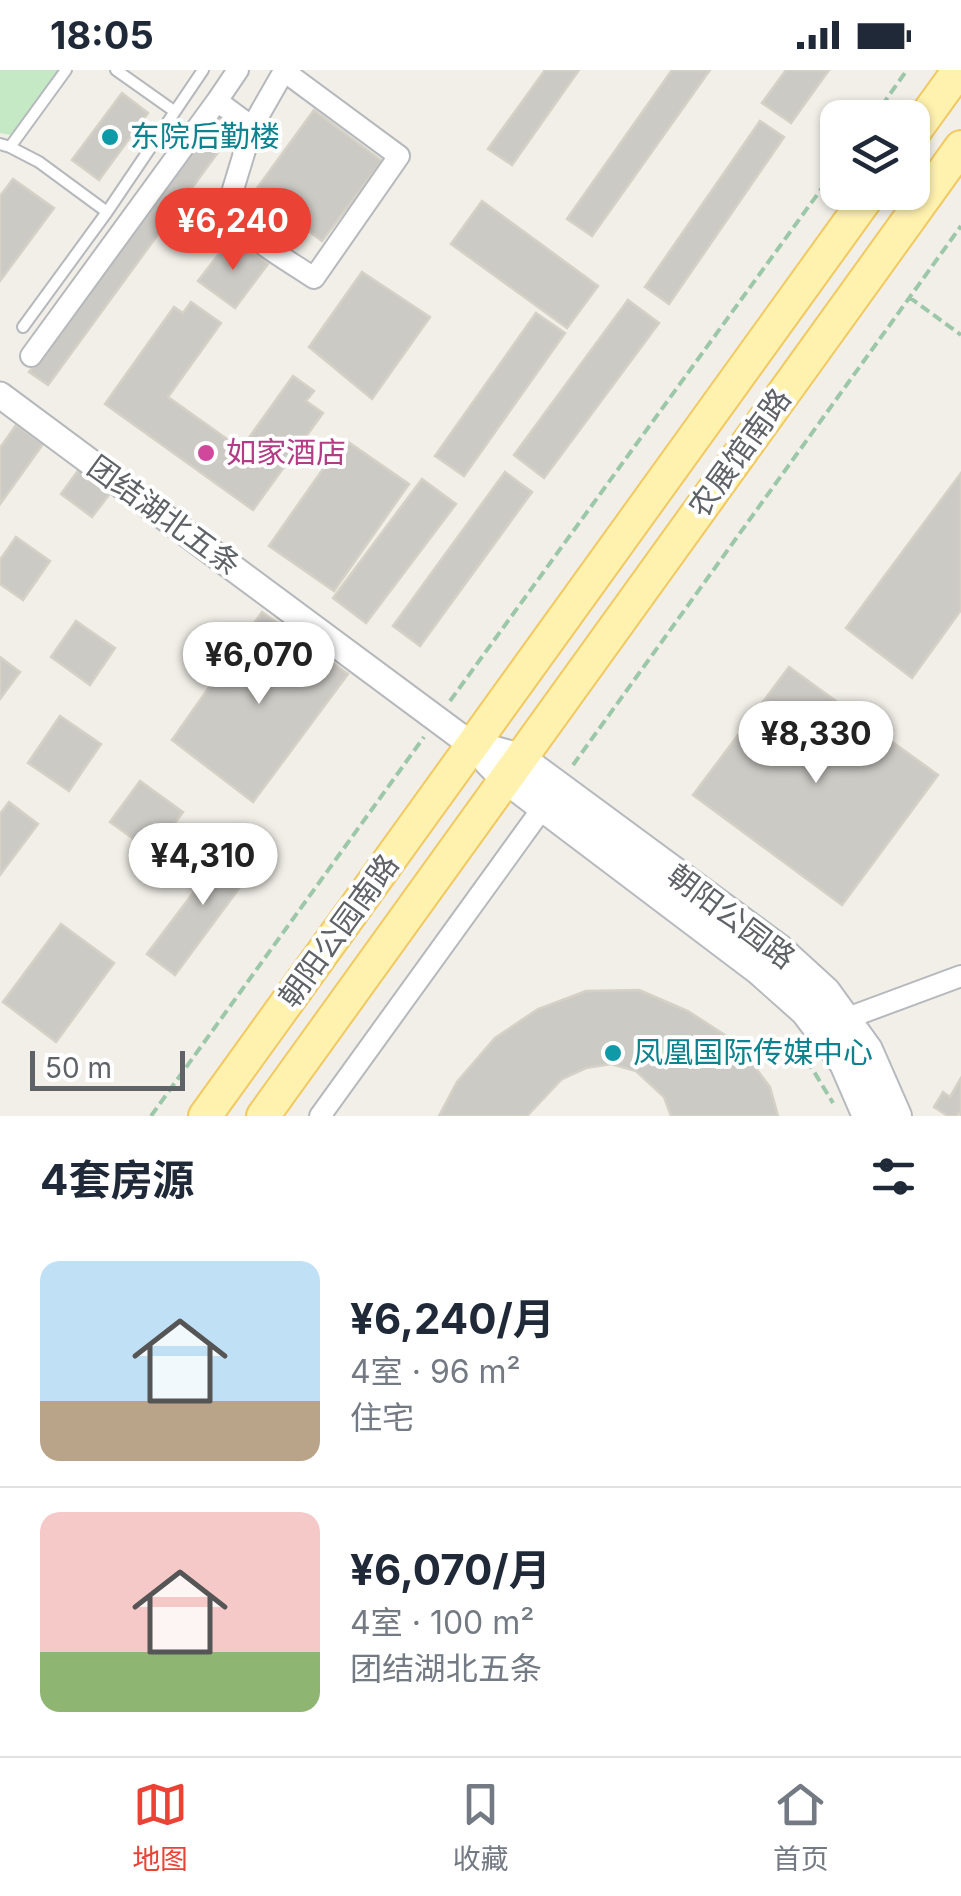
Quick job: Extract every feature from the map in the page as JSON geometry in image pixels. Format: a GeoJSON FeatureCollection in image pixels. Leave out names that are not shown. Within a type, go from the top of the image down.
{"type":"FeatureCollection","features":[{"type":"Feature","properties":{"kind":"main road"},"geometry":{"type":"LineString","coordinates":[[930,110],[959,70]]}},
{"type":"Feature","properties":{"kind":"main road","name":"农展馆南路"},"geometry":{"type":"LineString","coordinates":[[513,768],[961,148]]}},
{"type":"Feature","properties":{"kind":"main road","name":"农展馆南路"},"geometry":{"type":"LineString","coordinates":[[472,746],[858,210]]}},
{"type":"Feature","properties":{"kind":"main road","name":"朝阳公园路"},"geometry":{"type":"LineString","coordinates":[[472,746],[513,768],[551,797],[806,1011],[845,1063],[868,1116]]}},
{"type":"Feature","properties":{"kind":"main road","name":"朝阳公园南路"},"geometry":{"type":"LineString","coordinates":[[206,1116],[472,746]]}},
{"type":"Feature","properties":{"kind":"main road","name":"朝阳公园南路"},"geometry":{"type":"LineString","coordinates":[[263,1116],[513,768]]}},
{"type":"Feature","properties":{"kind":"main road","name":"朝阳公园路"},"geometry":{"type":"LineString","coordinates":[[551,797],[778,950],[825,992],[868,1050],[896,1116]]}},
{"type":"Feature","properties":{"kind":"street"},"geometry":{"type":"LineString","coordinates":[[31,356],[238,70]]}},
{"type":"Feature","properties":{"kind":"street"},"geometry":{"type":"LineString","coordinates":[[284,72],[399,156],[314,278],[262,244],[237,222],[228,206],[252,127],[284,72]]}},
{"type":"Feature","properties":{"kind":"street"},"geometry":{"type":"LineString","coordinates":[[217,101],[252,127]]}},
{"type":"Feature","properties":{"kind":"street","name":"团结湖北五条"},"geometry":{"type":"LineString","coordinates":[[0,395],[472,746]]}},
{"type":"Feature","properties":{"kind":"street"},"geometry":{"type":"LineString","coordinates":[[320,1116],[551,797]]}},
{"type":"Feature","properties":{"kind":"street"},"geometry":{"type":"LineString","coordinates":[[845,1019],[961,976]]}},
{"type":"Feature","properties":{"kind":"lane"},"geometry":{"type":"LineString","coordinates":[[66,70],[5,145],[39,162],[108,212]]}},
{"type":"Feature","properties":{"kind":"lane"},"geometry":{"type":"LineString","coordinates":[[116,70],[174,111]]}},
{"type":"Feature","properties":{"kind":"lane"},"geometry":{"type":"LineString","coordinates":[[23,327],[108,212],[203,70]]}},
{"type":"Feature","properties":{"kind":"path"},"geometry":{"type":"LineString","coordinates":[[885,100],[907,70]]}},
{"type":"Feature","properties":{"kind":"path"},"geometry":{"type":"LineString","coordinates":[[152,1116],[820,191]]}},
{"type":"Feature","properties":{"kind":"path"},"geometry":{"type":"LineString","coordinates":[[551,797],[961,226]]}},
{"type":"Feature","properties":{"kind":"path"},"geometry":{"type":"LineString","coordinates":[[909,297],[961,335]]}},
{"type":"Feature","properties":{"kind":"path"},"geometry":{"type":"LineString","coordinates":[[797,1044],[835,1106]]}},
{"type":"Feature","properties":{"kind":"green space"},"geometry":{"type":"Polygon","coordinates":[[[0,70],[60,70],[11,135],[0,133],[0,70]]]}},
{"type":"Feature","properties":{"kind":"building"},"geometry":{"type":"Polygon","coordinates":[[[545,70],[579,70],[512,165],[488,149],[545,70]]]}},
{"type":"Feature","properties":{"kind":"building"},"geometry":{"type":"Polygon","coordinates":[[[672,70],[710,70],[592,236],[567,219],[672,70]]]}},
{"type":"Feature","properties":{"kind":"building"},"geometry":{"type":"Polygon","coordinates":[[[786,70],[829,70],[791,123],[762,103],[786,70]]]}},
{"type":"Feature","properties":{"kind":"building","name":"东院后勤楼"},"geometry":{"type":"Polygon","coordinates":[[[122,93],[148,113],[99,180],[72,160],[122,93]]]}},
{"type":"Feature","properties":{"kind":"building"},"geometry":{"type":"Polygon","coordinates":[[[314,110],[382,161],[322,241],[255,191],[314,110]]]}},
{"type":"Feature","properties":{"kind":"building"},"geometry":{"type":"Polygon","coordinates":[[[216,115],[235,129],[48,385],[29,372],[216,115]]]}},
{"type":"Feature","properties":{"kind":"building"},"geometry":{"type":"Polygon","coordinates":[[[760,121],[784,137],[669,304],[645,287],[760,121]]]}},
{"type":"Feature","properties":{"kind":"building"},"geometry":{"type":"Polygon","coordinates":[[[13,179],[54,208],[0,281],[0,196],[13,179]]]}},
{"type":"Feature","properties":{"kind":"building"},"geometry":{"type":"Polygon","coordinates":[[[482,201],[598,286],[567,328],[451,244],[482,201]]]}},
{"type":"Feature","properties":{"kind":"building"},"geometry":{"type":"Polygon","coordinates":[[[232,237],[268,264],[235,308],[198,281],[232,237]]]}},
{"type":"Feature","properties":{"kind":"building"},"geometry":{"type":"Polygon","coordinates":[[[362,272],[430,317],[372,399],[309,347],[362,272]]]}},
{"type":"Feature","properties":{"kind":"building"},"geometry":{"type":"Polygon","coordinates":[[[628,300],[659,323],[544,478],[514,455],[628,300]]]}},
{"type":"Feature","properties":{"kind":"building"},"geometry":{"type":"Polygon","coordinates":[[[191,302],[221,323],[168,397],[241,449],[293,376],[314,391],[306,401],[323,413],[253,510],[105,404],[174,307],[183,313],[191,302]]]}},
{"type":"Feature","properties":{"kind":"building"},"geometry":{"type":"Polygon","coordinates":[[[536,313],[565,333],[464,476],[435,456],[536,313]]]}},
{"type":"Feature","properties":{"kind":"building"},"geometry":{"type":"Polygon","coordinates":[[[16,425],[43,444],[0,504],[0,448],[16,425]]]}},
{"type":"Feature","properties":{"kind":"building"},"geometry":{"type":"Polygon","coordinates":[[[344,439],[409,484],[334,591],[269,546],[344,439]]]}},
{"type":"Feature","properties":{"kind":"building"},"geometry":{"type":"Polygon","coordinates":[[[80,468],[112,491],[92,517],[61,494],[80,468]]]}},
{"type":"Feature","properties":{"kind":"building"},"geometry":{"type":"Polygon","coordinates":[[[505,472],[532,492],[420,646],[393,626],[505,472]]]}},
{"type":"Feature","properties":{"kind":"building"},"geometry":{"type":"Polygon","coordinates":[[[961,473],[961,610],[912,678],[846,628],[961,473]]]}},
{"type":"Feature","properties":{"kind":"building"},"geometry":{"type":"Polygon","coordinates":[[[422,479],[456,504],[366,623],[333,598],[422,479]]]}},
{"type":"Feature","properties":{"kind":"building"},"geometry":{"type":"Polygon","coordinates":[[[16,537],[50,561],[23,600],[0,584],[0,560],[16,537]]]}},
{"type":"Feature","properties":{"kind":"building"},"geometry":{"type":"Polygon","coordinates":[[[262,612],[348,674],[253,802],[172,740],[262,612]]]}},
{"type":"Feature","properties":{"kind":"building"},"geometry":{"type":"Polygon","coordinates":[[[76,621],[115,648],[90,685],[51,657],[76,621]]]}},
{"type":"Feature","properties":{"kind":"building"},"geometry":{"type":"Polygon","coordinates":[[[0,657],[20,672],[0,699],[0,657]]]}},
{"type":"Feature","properties":{"kind":"building"},"geometry":{"type":"Polygon","coordinates":[[[789,667],[938,775],[842,905],[693,795],[789,667]]]}},
{"type":"Feature","properties":{"kind":"building"},"geometry":{"type":"Polygon","coordinates":[[[60,716],[101,744],[69,791],[28,763],[60,716]]]}},
{"type":"Feature","properties":{"kind":"building"},"geometry":{"type":"Polygon","coordinates":[[[140,781],[183,812],[153,853],[110,822],[140,781]]]}},
{"type":"Feature","properties":{"kind":"building"},"geometry":{"type":"Polygon","coordinates":[[[9,802],[38,824],[0,875],[0,814],[9,802]]]}},
{"type":"Feature","properties":{"kind":"building"},"geometry":{"type":"Polygon","coordinates":[[[233,840],[260,860],[175,975],[147,954],[233,840]]]}},
{"type":"Feature","properties":{"kind":"building"},"geometry":{"type":"Polygon","coordinates":[[[61,924],[114,963],[56,1042],[3,1002],[61,924]]]}},
{"type":"Feature","properties":{"kind":"building","name":"凤凰国际传媒中心"},"geometry":{"type":"Polygon","coordinates":[[[639,990],[688,1011],[737,1043],[770,1087],[778,1116],[671,1116],[664,1097],[636,1071],[611,1064],[586,1068],[562,1079],[527,1116],[439,1116],[457,1082],[495,1038],[538,1009],[586,991],[639,990]]]}},
{"type":"Feature","properties":{"kind":"building"},"geometry":{"type":"Polygon","coordinates":[[[961,1078],[961,1115],[948,1116],[934,1107],[943,1092],[950,1097],[961,1078]]]}},
{"type":"Feature","properties":{"kind":"place","name":"东院后勤楼"},"geometry":{"type":"Point","coordinates":[110,137]}},
{"type":"Feature","properties":{"kind":"place","name":"如家酒店"},"geometry":{"type":"Point","coordinates":[206,453]}},
{"type":"Feature","properties":{"kind":"place","name":"凤凰国际传媒中心"},"geometry":{"type":"Point","coordinates":[613,1053]}}]}
